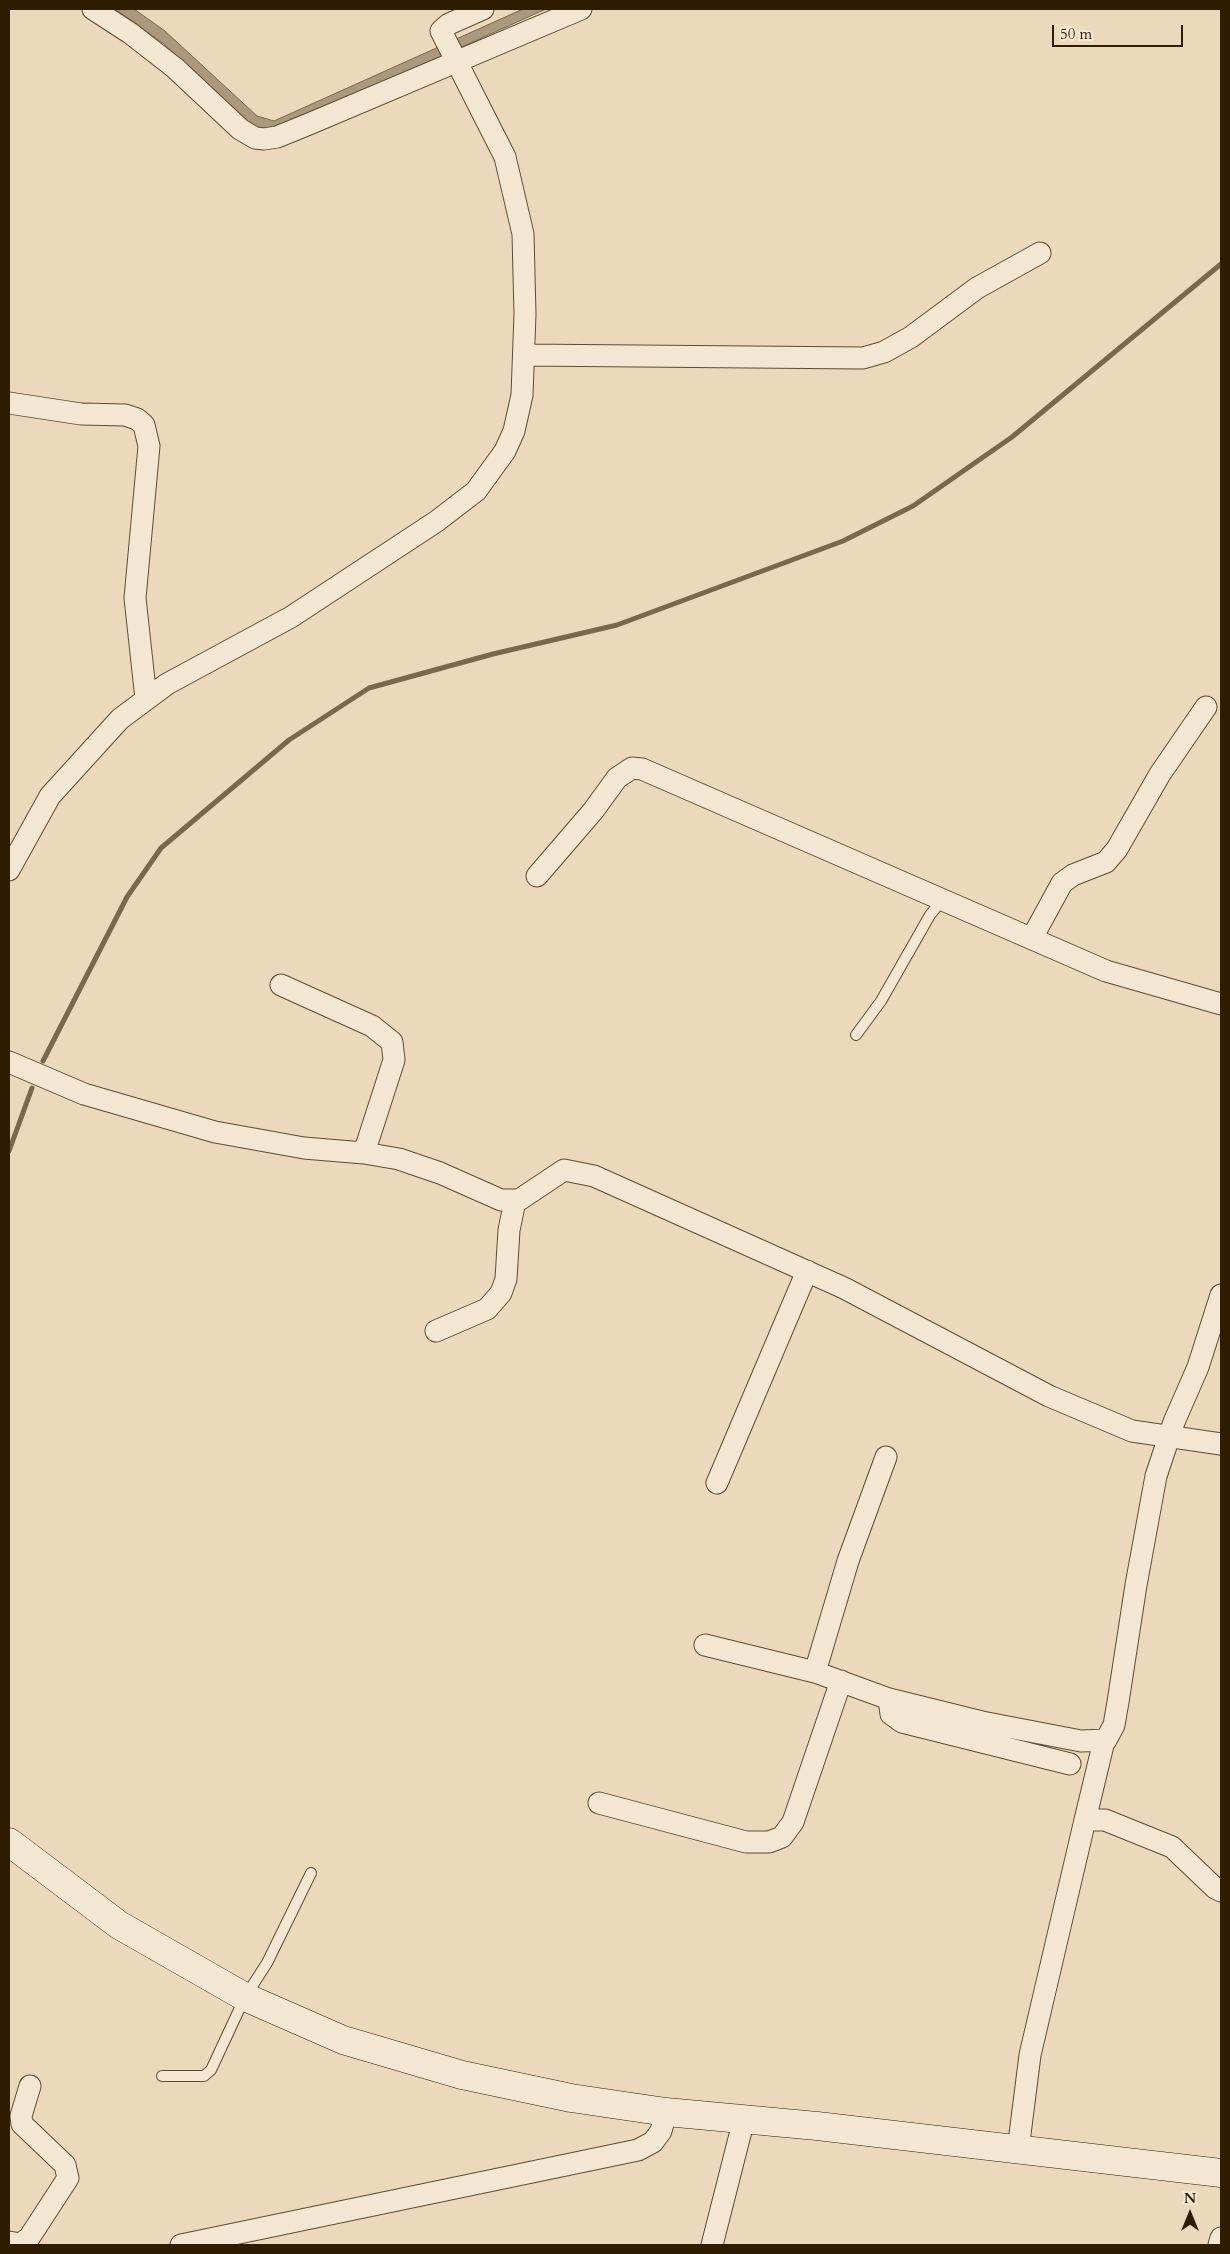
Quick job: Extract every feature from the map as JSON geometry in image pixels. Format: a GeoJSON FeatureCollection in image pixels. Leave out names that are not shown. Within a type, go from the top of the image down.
{"type":"FeatureCollection","features":[{"type":"Feature","properties":{"kind":"main road"},"geometry":{"type":"LineString","coordinates":[[9,1842],[119,1925],[245,1997],[343,2040],[462,2075],[571,2098],[666,2112],[744,2119],[1221,2173]]}},
{"type":"Feature","properties":{"kind":"street"},"geometry":{"type":"LineString","coordinates":[[93,9],[130,33],[175,68],[240,129],[255,138],[264,139],[277,137],[455,60],[581,9]]}},
{"type":"Feature","properties":{"kind":"street"},"geometry":{"type":"LineString","coordinates":[[9,870],[50,796],[96,743],[120,719],[167,684],[291,617],[437,521],[476,491],[505,451],[514,431],[522,395],[525,355],[525,263],[523,234],[516,197],[505,158],[443,39],[441,31],[444,27],[483,9]]}},
{"type":"Feature","properties":{"kind":"street"},"geometry":{"type":"LineString","coordinates":[[525,355],[710,355],[815,359],[875,356],[911,336],[990,280],[1040,253]]}},
{"type":"Feature","properties":{"kind":"street"},"geometry":{"type":"LineString","coordinates":[[9,403],[81,414],[125,415],[136,419],[144,426],[149,446],[135,598],[146,699]]}},
{"type":"Feature","properties":{"kind":"street"},"geometry":{"type":"LineString","coordinates":[[1032,938],[1062,883],[1073,876],[1106,862],[1117,849],[1160,774],[1206,707]]}},
{"type":"Feature","properties":{"kind":"street"},"geometry":{"type":"LineString","coordinates":[[537,876],[593,811],[617,778],[628,770],[637,768],[670,780],[706,798],[1106,971],[1221,1004]]}},
{"type":"Feature","properties":{"kind":"street"},"geometry":{"type":"LineString","coordinates":[[281,985],[372,1026],[392,1042],[394,1060],[364,1153]]}},
{"type":"Feature","properties":{"kind":"street"},"geometry":{"type":"LineString","coordinates":[[9,1062],[84,1094],[215,1132],[304,1148],[364,1153],[399,1159],[440,1173],[501,1200],[515,1202],[557,1173],[572,1170],[594,1176],[634,1192],[713,1231],[844,1288],[1049,1396],[1132,1431],[1221,1444]]}},
{"type":"Feature","properties":{"kind":"street"},"geometry":{"type":"LineString","coordinates":[[436,1331],[488,1309],[501,1293],[506,1279],[509,1230],[515,1202]]}},
{"type":"Feature","properties":{"kind":"street"},"geometry":{"type":"LineString","coordinates":[[717,1483],[807,1271]]}},
{"type":"Feature","properties":{"kind":"street"},"geometry":{"type":"LineString","coordinates":[[705,1644],[815,1672],[888,1699],[982,1722],[1075,1740],[1104,1741],[1109,1738],[1114,1725],[1151,1500],[1170,1437],[1198,1367],[1221,1295]]}},
{"type":"Feature","properties":{"kind":"street"},"geometry":{"type":"LineString","coordinates":[[815,1672],[848,1561],[886,1457]]}},
{"type":"Feature","properties":{"kind":"street"},"geometry":{"type":"LineString","coordinates":[[599,1803],[746,1842],[769,1842],[782,1838],[793,1822],[841,1681]]}},
{"type":"Feature","properties":{"kind":"street"},"geometry":{"type":"LineString","coordinates":[[888,1699],[891,1714],[902,1722],[1070,1764]]}},
{"type":"Feature","properties":{"kind":"street"},"geometry":{"type":"LineString","coordinates":[[1018,2150],[1030,2055],[1104,1741]]}},
{"type":"Feature","properties":{"kind":"street"},"geometry":{"type":"LineString","coordinates":[[1086,1820],[1106,1820],[1172,1847],[1215,1888],[1221,1891]]}},
{"type":"Feature","properties":{"kind":"street"},"geometry":{"type":"LineString","coordinates":[[9,2242],[20,2244],[29,2238],[68,2178],[65,2166],[22,2124],[21,2116],[30,2086]]}},
{"type":"Feature","properties":{"kind":"street"},"geometry":{"type":"LineString","coordinates":[[181,2245],[252,2238],[638,2150],[653,2142],[661,2131],[666,2112]]}},
{"type":"Feature","properties":{"kind":"street"},"geometry":{"type":"LineString","coordinates":[[712,2245],[744,2119]]}},
{"type":"Feature","properties":{"kind":"street"},"geometry":{"type":"LineString","coordinates":[[1219,2245],[1221,2238]]}},
{"type":"Feature","properties":{"kind":"lane"},"geometry":{"type":"LineString","coordinates":[[856,1035],[881,1001],[926,921],[943,899]]}},
{"type":"Feature","properties":{"kind":"lane"},"geometry":{"type":"LineString","coordinates":[[162,2076],[204,2076],[211,2070],[245,1997],[267,1963],[311,1873]]}},
{"type":"Feature","properties":{"kind":"shaded area"},"geometry":{"type":"Polygon","coordinates":[[[115,9],[134,9],[165,31],[257,116],[274,121],[523,9],[546,9],[273,132],[250,126],[164,44],[115,9]]]}},
{"type":"Feature","properties":{"kind":"waterway"},"geometry":{"type":"LineString","coordinates":[[43,1061],[127,897],[161,848],[289,740],[369,688],[493,654],[617,625],[843,541],[913,506],[1012,437],[1221,264]]}},
{"type":"Feature","properties":{"kind":"waterway"},"geometry":{"type":"LineString","coordinates":[[9,1151],[32,1088]]}}]}
